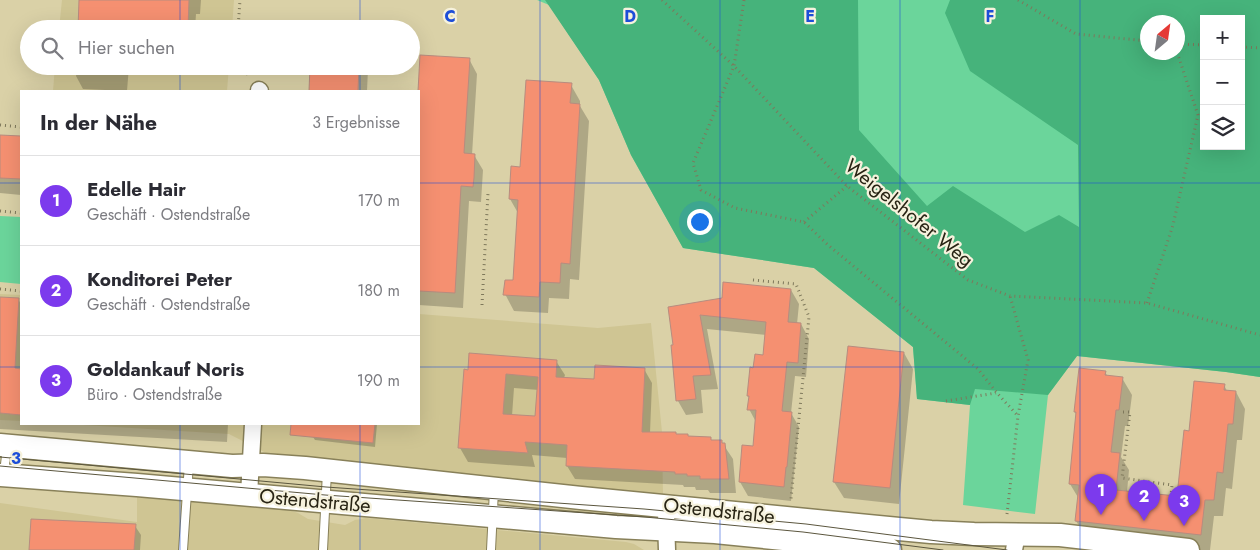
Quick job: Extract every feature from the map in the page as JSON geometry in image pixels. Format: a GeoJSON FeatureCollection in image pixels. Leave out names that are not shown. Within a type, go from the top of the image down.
{"type":"FeatureCollection","features":[{"type":"Feature","properties":{"kind":"main road","name":"Ostendstraße"},"geometry":{"type":"LineString","coordinates":[[3,445],[232,466],[269,466],[327,470],[931,532],[1060,535],[1188,550]]}},
{"type":"Feature","properties":{"kind":"main road","name":"Ostendstraße"},"geometry":{"type":"LineString","coordinates":[[2,475],[187,489],[492,517],[666,540],[715,532],[890,550]]}},
{"type":"Feature","properties":{"kind":"street","name":"Ostendstraße"},"geometry":{"type":"LineString","coordinates":[[249,495],[253,425]]}},
{"type":"Feature","properties":{"kind":"street"},"geometry":{"type":"LineString","coordinates":[[666,540],[667,506]]}},
{"type":"Feature","properties":{"kind":"lane"},"geometry":{"type":"LineString","coordinates":[[2,475],[3,445]]}},
{"type":"Feature","properties":{"kind":"lane"},"geometry":{"type":"LineString","coordinates":[[183,550],[190,462]]}},
{"type":"Feature","properties":{"kind":"lane"},"geometry":{"type":"LineString","coordinates":[[323,550],[327,470]]}},
{"type":"Feature","properties":{"kind":"lane"},"geometry":{"type":"LineString","coordinates":[[491,550],[494,488]]}},
{"type":"Feature","properties":{"kind":"path"},"geometry":{"type":"LineString","coordinates":[[239,20],[240,0]]}},
{"type":"Feature","properties":{"kind":"path","name":"Weigelshofer Weg"},"geometry":{"type":"LineString","coordinates":[[662,0],[734,66],[848,186],[968,280],[1010,296],[1146,303],[1260,335]]}},
{"type":"Feature","properties":{"kind":"path"},"geometry":{"type":"LineString","coordinates":[[744,0],[734,66],[693,164],[701,190],[735,208],[804,222],[978,369],[1018,416]]}},
{"type":"Feature","properties":{"kind":"path"},"geometry":{"type":"LineString","coordinates":[[1018,0],[1076,34],[1140,40]]}},
{"type":"Feature","properties":{"kind":"path"},"geometry":{"type":"LineString","coordinates":[[1185,44],[1200,45]]}},
{"type":"Feature","properties":{"kind":"path"},"geometry":{"type":"LineString","coordinates":[[1245,47],[1260,48]]}},
{"type":"Feature","properties":{"kind":"path"},"geometry":{"type":"LineString","coordinates":[[1146,303],[1173,225],[1198,115],[1180,60]]}},
{"type":"Feature","properties":{"kind":"path"},"geometry":{"type":"LineString","coordinates":[[0,125],[20,127]]}},
{"type":"Feature","properties":{"kind":"path"},"geometry":{"type":"LineString","coordinates":[[804,222],[848,186]]}},
{"type":"Feature","properties":{"kind":"path"},"geometry":{"type":"LineString","coordinates":[[482,305],[488,193]]}},
{"type":"Feature","properties":{"kind":"path"},"geometry":{"type":"LineString","coordinates":[[0,211],[20,213]]}},
{"type":"Feature","properties":{"kind":"path"},"geometry":{"type":"LineString","coordinates":[[753,280],[796,284],[809,317],[790,518]]}},
{"type":"Feature","properties":{"kind":"path"},"geometry":{"type":"LineString","coordinates":[[0,290],[20,291]]}},
{"type":"Feature","properties":{"kind":"path"},"geometry":{"type":"LineString","coordinates":[[1010,296],[1028,360],[1018,416],[1012,533]]}},
{"type":"Feature","properties":{"kind":"path"},"geometry":{"type":"LineString","coordinates":[[946,400],[997,393]]}},
{"type":"Feature","properties":{"kind":"path"},"geometry":{"type":"LineString","coordinates":[[1123,412],[1130,412],[1122,478],[1172,485],[1171,496]]}},
{"type":"Feature","properties":{"kind":"shaded area"},"geometry":{"type":"Polygon","coordinates":[[[62,0],[234,0],[233,20],[60,20],[62,0]]]}},
{"type":"Feature","properties":{"kind":"shaded area"},"geometry":{"type":"Polygon","coordinates":[[[54,75],[228,75],[227,90],[53,90],[54,75]]]}},
{"type":"Feature","properties":{"kind":"shaded area"},"geometry":{"type":"Polygon","coordinates":[[[0,294],[20,295],[20,421],[0,420],[0,294]]]}},
{"type":"Feature","properties":{"kind":"shaded area"},"geometry":{"type":"Polygon","coordinates":[[[420,314],[598,328],[651,323],[662,432],[663,496],[270,455],[229,434],[83,425],[420,425],[420,314]]]}},
{"type":"Feature","properties":{"kind":"shaded area"},"geometry":{"type":"Polygon","coordinates":[[[137,497],[283,508],[308,519],[345,525],[355,520],[366,518],[626,542],[644,550],[0,550],[0,503],[137,522],[137,497]]]}},
{"type":"Feature","properties":{"kind":"green space"},"geometry":{"type":"Polygon","coordinates":[[[537,0],[1260,0],[1260,377],[1077,356],[1048,395],[1035,514],[963,505],[970,405],[917,399],[913,347],[814,268],[683,248],[631,155],[599,80],[549,5],[537,0]]]}},
{"type":"Feature","properties":{"kind":"green space"},"geometry":{"type":"Polygon","coordinates":[[[545,0],[858,0],[859,130],[927,206],[953,186],[1025,232],[1059,215],[1079,227],[1078,145],[970,71],[945,13],[950,0],[1260,0],[1260,377],[1077,356],[1048,395],[975,389],[970,405],[917,399],[913,347],[814,268],[683,248],[631,155],[599,80],[545,0]]]}},
{"type":"Feature","properties":{"kind":"green space"},"geometry":{"type":"Polygon","coordinates":[[[0,216],[20,217],[20,284],[0,282],[0,216]]]}},
{"type":"Feature","properties":{"kind":"building"},"geometry":{"type":"Polygon","coordinates":[[[79,0],[189,0],[188,20],[78,20],[79,0]]]}},
{"type":"Feature","properties":{"kind":"building"},"geometry":{"type":"Polygon","coordinates":[[[420,55],[470,58],[464,153],[475,154],[474,178],[473,187],[461,186],[455,293],[420,291],[420,90],[418,90],[420,55]]]}},
{"type":"Feature","properties":{"kind":"building"},"geometry":{"type":"Polygon","coordinates":[[[310,75],[359,75],[358,90],[309,90],[310,75]]]}},
{"type":"Feature","properties":{"kind":"building"},"geometry":{"type":"Polygon","coordinates":[[[526,80],[572,83],[570,103],[580,104],[570,264],[561,263],[560,283],[540,282],[539,297],[503,295],[505,280],[513,280],[518,200],[509,199],[511,166],[520,167],[526,80]]]}},
{"type":"Feature","properties":{"kind":"building"},"geometry":{"type":"Polygon","coordinates":[[[0,135],[20,136],[20,179],[0,178],[0,135]]]}},
{"type":"Feature","properties":{"kind":"building"},"geometry":{"type":"Polygon","coordinates":[[[723,282],[791,289],[788,322],[801,323],[798,363],[787,362],[782,411],[792,412],[784,487],[739,482],[742,445],[753,446],[756,410],[747,410],[750,367],[753,368],[755,354],[763,355],[766,322],[700,315],[711,375],[693,376],[696,399],[676,401],[671,345],[673,345],[668,307],[722,298],[723,282]]]}},
{"type":"Feature","properties":{"kind":"building"},"geometry":{"type":"Polygon","coordinates":[[[0,297],[19,298],[15,368],[20,369],[20,415],[0,413],[0,297]]]}},
{"type":"Feature","properties":{"kind":"building"},"geometry":{"type":"Polygon","coordinates":[[[848,346],[904,352],[890,488],[833,482],[848,346]]]}},
{"type":"Feature","properties":{"kind":"building"},"geometry":{"type":"Polygon","coordinates":[[[469,353],[557,360],[556,377],[594,379],[595,365],[645,368],[642,432],[676,432],[676,434],[711,437],[711,440],[722,440],[722,443],[725,443],[729,479],[700,479],[700,476],[687,476],[687,474],[675,474],[675,472],[566,466],[567,445],[525,442],[528,453],[458,448],[464,369],[468,370],[469,353]],[[506,374],[503,414],[535,416],[538,377],[506,374]]]}},
{"type":"Feature","properties":{"kind":"building"},"geometry":{"type":"Polygon","coordinates":[[[1079,368],[1106,371],[1105,375],[1123,377],[1119,410],[1116,410],[1111,452],[1120,453],[1116,490],[1177,496],[1184,430],[1189,431],[1194,381],[1225,384],[1224,390],[1236,391],[1233,424],[1228,424],[1223,473],[1217,472],[1214,500],[1205,500],[1201,535],[1075,521],[1079,485],[1069,484],[1079,368]]]}},
{"type":"Feature","properties":{"kind":"building"},"geometry":{"type":"Polygon","coordinates":[[[291,425],[375,425],[373,443],[290,435],[291,425]]]}},
{"type":"Feature","properties":{"kind":"building"},"geometry":{"type":"Polygon","coordinates":[[[31,519],[136,524],[134,550],[29,550],[31,519]]]}},
{"type":"Feature","properties":{"kind":"tram line"},"geometry":{"type":"LineString","coordinates":[[0,457],[326,487],[644,509],[806,524],[1007,550]]}},
{"type":"Feature","properties":{"kind":"tram line"},"geometry":{"type":"LineString","coordinates":[[0,466],[325,495],[645,517],[803,532],[943,550]]}},
{"type":"Feature","properties":{"kind":"place","name":"Edelle Hair"},"geometry":{"type":"Point","coordinates":[1101,515]}},
{"type":"Feature","properties":{"kind":"place","name":"Konditorei Peter"},"geometry":{"type":"Point","coordinates":[1144,521]}},
{"type":"Feature","properties":{"kind":"place","name":"Goldankauf Noris"},"geometry":{"type":"Point","coordinates":[1184,526]}}]}
